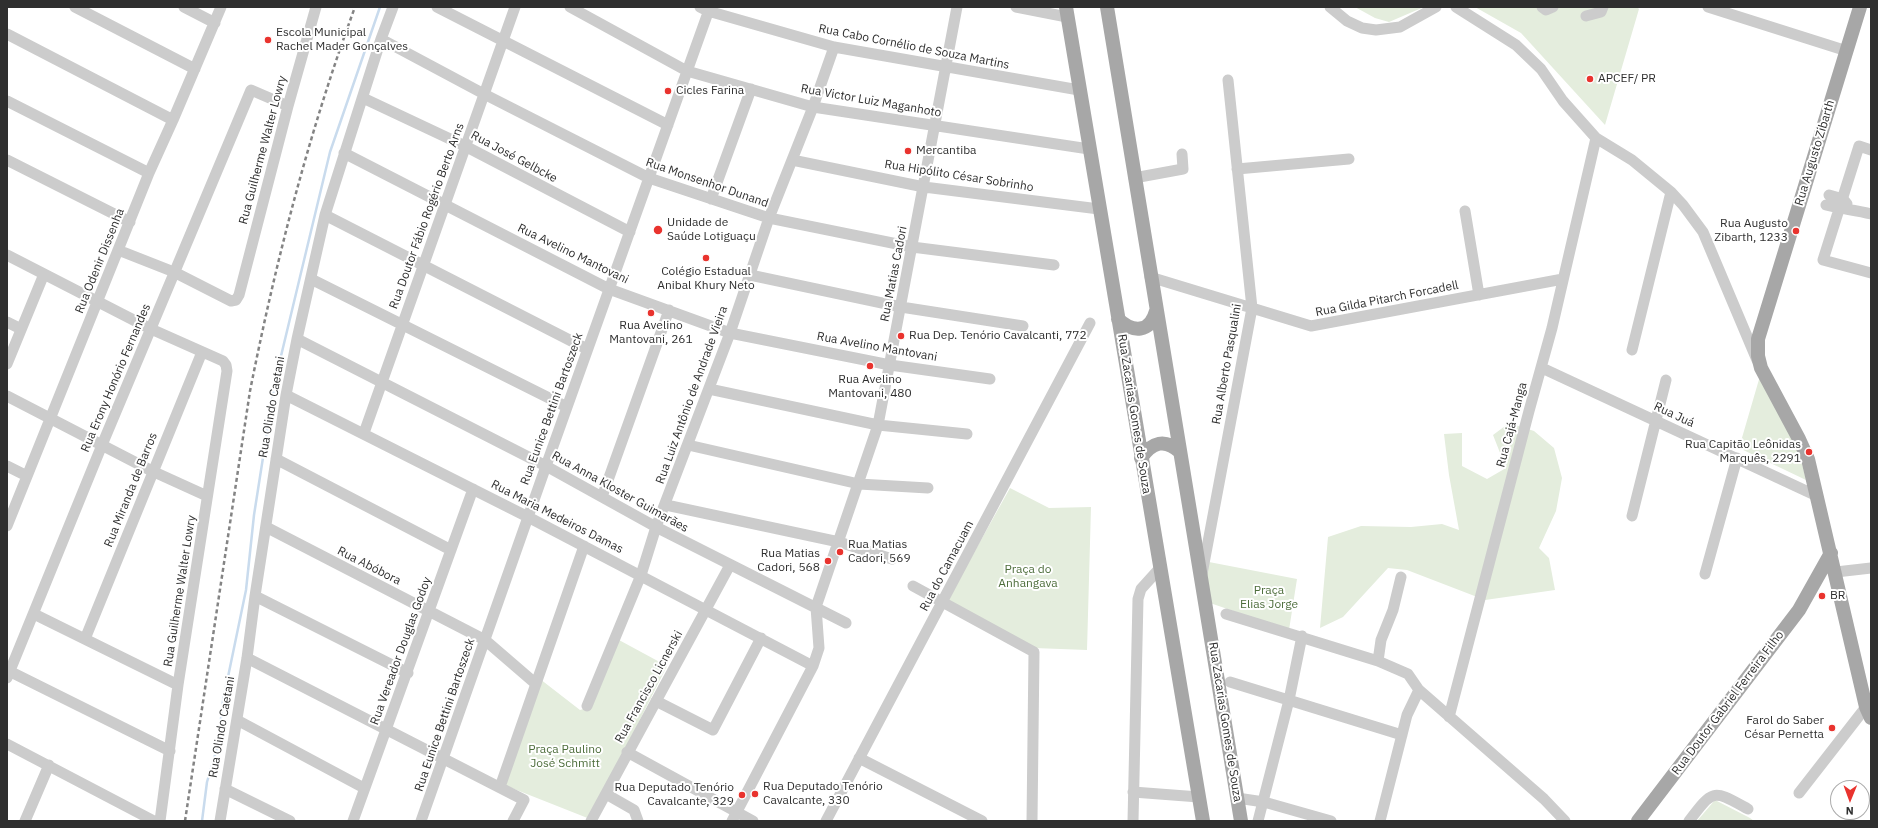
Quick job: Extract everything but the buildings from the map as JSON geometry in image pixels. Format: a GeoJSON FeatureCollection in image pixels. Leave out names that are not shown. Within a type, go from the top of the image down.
{"type":"FeatureCollection","features":[{"type":"Feature","properties":{"kind":"main road","name":"Rua Zacarias Gomes de Souza"},"geometry":{"type":"LineString","coordinates":[[1106,7],[1241,821]]}},
{"type":"Feature","properties":{"kind":"main road","name":"Rua Augusto Zibarth"},"geometry":{"type":"LineString","coordinates":[[1822,520],[1814,478],[1802,446],[1761,368],[1758,356],[1758,339],[1860,7]]}},
{"type":"Feature","properties":{"kind":"main road","name":"Rua Zacarias Gomes de Souza"},"geometry":{"type":"LineString","coordinates":[[1066,12],[1203,821]]}},
{"type":"Feature","properties":{"kind":"main road"},"geometry":{"type":"LineString","coordinates":[[1118,319],[1132,329],[1141,329],[1151,322],[1156,311]]}},
{"type":"Feature","properties":{"kind":"main road"},"geometry":{"type":"LineString","coordinates":[[1141,458],[1150,447],[1164,443],[1173,446],[1180,452]]}},
{"type":"Feature","properties":{"kind":"main road"},"geometry":{"type":"LineString","coordinates":[[1822,520],[1869,710]]}},
{"type":"Feature","properties":{"kind":"main road","name":"Rua Doutor Gabriel Ferreira Filho"},"geometry":{"type":"LineString","coordinates":[[1814,582],[1822,545],[1822,520]]}},
{"type":"Feature","properties":{"kind":"main road","name":"Rua Doutor Gabriel Ferreira Filho"},"geometry":{"type":"LineString","coordinates":[[1638,821],[1799,610],[1831,553]]}},
{"type":"Feature","properties":{"kind":"main road"},"geometry":{"type":"LineString","coordinates":[[1814,582],[1827,574],[1836,574]]}},
{"type":"Feature","properties":{"kind":"street"},"geometry":{"type":"LineString","coordinates":[[74,7],[195,69]]}},
{"type":"Feature","properties":{"kind":"street"},"geometry":{"type":"LineString","coordinates":[[184,7],[215,23]]}},
{"type":"Feature","properties":{"kind":"street","name":"Rua Odenir Dissenha"},"geometry":{"type":"LineString","coordinates":[[7,526],[98,303],[149,173],[221,7]]}},
{"type":"Feature","properties":{"kind":"street","name":"Rua Guilherme Walter Lowry"},"geometry":{"type":"LineString","coordinates":[[174,272],[231,301],[236,300],[239,296],[288,106],[316,7]]}},
{"type":"Feature","properties":{"kind":"street","name":"Rua Olindo Caetani"},"geometry":{"type":"LineString","coordinates":[[220,821],[247,658],[286,395],[297,339],[325,215],[381,39],[393,7]]}},
{"type":"Feature","properties":{"kind":"street"},"geometry":{"type":"LineString","coordinates":[[437,7],[668,126]]}},
{"type":"Feature","properties":{"kind":"street","name":"Rua Doutor Fábio Rogério Berto Arns"},"geometry":{"type":"LineString","coordinates":[[364,433],[444,204],[516,7]]}},
{"type":"Feature","properties":{"kind":"street","name":"Rua Victor Luiz Maganhoto"},"geometry":{"type":"LineString","coordinates":[[570,7],[687,71],[813,107],[1089,149]]}},
{"type":"Feature","properties":{"kind":"street","name":"Rua Matias Cadori"},"geometry":{"type":"LineString","coordinates":[[816,607],[878,425],[924,187],[956,7]]}},
{"type":"Feature","properties":{"kind":"street"},"geometry":{"type":"LineString","coordinates":[[1022,7],[1066,12]]}},
{"type":"Feature","properties":{"kind":"street"},"geometry":{"type":"LineString","coordinates":[[1330,7],[1348,21],[1362,28],[1376,30],[1400,27],[1436,7]]}},
{"type":"Feature","properties":{"kind":"street"},"geometry":{"type":"LineString","coordinates":[[1456,7],[1516,45],[1541,69],[1563,101],[1596,138],[1632,160],[1671,192],[1683,205],[1703,232],[1761,368]]}},
{"type":"Feature","properties":{"kind":"street"},"geometry":{"type":"LineString","coordinates":[[1542,7],[1546,10],[1553,7]]}},
{"type":"Feature","properties":{"kind":"street"},"geometry":{"type":"LineString","coordinates":[[1586,16],[1601,12],[1603,7]]}},
{"type":"Feature","properties":{"kind":"street"},"geometry":{"type":"LineString","coordinates":[[1708,7],[1738,11],[1846,51]]}},
{"type":"Feature","properties":{"kind":"street","name":"Rua Eunice Bettini Bartoszeck"},"geometry":{"type":"LineString","coordinates":[[422,821],[587,349],[668,126],[687,71],[706,8]]}},
{"type":"Feature","properties":{"kind":"street","name":"Rua Cabo Cornélio de Souza Martins"},"geometry":{"type":"LineString","coordinates":[[706,8],[834,47],[946,68],[1079,90]]}},
{"type":"Feature","properties":{"kind":"street"},"geometry":{"type":"LineString","coordinates":[[7,34],[173,120]]}},
{"type":"Feature","properties":{"kind":"street","name":"Rua Monsenhor Dunand"},"geometry":{"type":"LineString","coordinates":[[381,39],[484,94],[649,178],[711,199],[769,218],[912,247],[1054,266]]}},
{"type":"Feature","properties":{"kind":"street","name":"Rua Luiz Antônio de Andrade Vieira"},"geometry":{"type":"LineString","coordinates":[[587,706],[641,575],[656,527],[666,505],[730,333],[769,218],[813,107],[834,47]]}},
{"type":"Feature","properties":{"kind":"street","name":"Rua Alberto Pasqualini"},"geometry":{"type":"LineString","coordinates":[[1201,580],[1252,308],[1228,80]]}},
{"type":"Feature","properties":{"kind":"street"},"geometry":{"type":"LineString","coordinates":[[711,199],[751,89]]}},
{"type":"Feature","properties":{"kind":"street","name":"Rua Erony Honório Fernandes"},"geometry":{"type":"LineString","coordinates":[[8,673],[34,614],[102,445],[251,90],[288,106]]}},
{"type":"Feature","properties":{"kind":"street","name":"Rua José Gelbcke"},"geometry":{"type":"LineString","coordinates":[[363,98],[465,146],[630,232]]}},
{"type":"Feature","properties":{"kind":"street"},"geometry":{"type":"LineString","coordinates":[[7,101],[149,173]]}},
{"type":"Feature","properties":{"kind":"street","name":"Rua Cajá-Manga"},"geometry":{"type":"LineString","coordinates":[[1449,717],[1528,411],[1542,368],[1596,138]]}},
{"type":"Feature","properties":{"kind":"street"},"geometry":{"type":"LineString","coordinates":[[1871,150],[1859,146],[1844,205],[1823,260],[1871,273]]}},
{"type":"Feature","properties":{"kind":"street","name":"Rua Avelino Mantovani"},"geometry":{"type":"LineString","coordinates":[[344,153],[609,289],[730,333],[890,364],[990,379]]}},
{"type":"Feature","properties":{"kind":"street"},"geometry":{"type":"LineString","coordinates":[[1134,178],[1181,170],[1184,167],[1182,154]]}},
{"type":"Feature","properties":{"kind":"street"},"geometry":{"type":"LineString","coordinates":[[1237,169],[1349,159]]}},
{"type":"Feature","properties":{"kind":"street"},"geometry":{"type":"LineString","coordinates":[[7,160],[130,222]]}},
{"type":"Feature","properties":{"kind":"street","name":"Rua Hipólito César Sobrinho"},"geometry":{"type":"LineString","coordinates":[[792,160],[924,187],[1099,209]]}},
{"type":"Feature","properties":{"kind":"street"},"geometry":{"type":"LineString","coordinates":[[1632,350],[1671,192]]}},
{"type":"Feature","properties":{"kind":"street"},"geometry":{"type":"LineString","coordinates":[[1827,200],[1871,214]]}},
{"type":"Feature","properties":{"kind":"street"},"geometry":{"type":"LineString","coordinates":[[1465,211],[1479,295]]}},
{"type":"Feature","properties":{"kind":"street"},"geometry":{"type":"LineString","coordinates":[[325,215],[587,349]]}},
{"type":"Feature","properties":{"kind":"street"},"geometry":{"type":"LineString","coordinates":[[118,250],[174,272]]}},
{"type":"Feature","properties":{"kind":"street"},"geometry":{"type":"LineString","coordinates":[[7,255],[98,303],[202,352]]}},
{"type":"Feature","properties":{"kind":"street"},"geometry":{"type":"LineString","coordinates":[[7,364],[44,274]]}},
{"type":"Feature","properties":{"kind":"street"},"geometry":{"type":"LineString","coordinates":[[750,275],[901,306],[1023,326]]}},
{"type":"Feature","properties":{"kind":"street","name":"Rua Gilda Pitarch Forcadell"},"geometry":{"type":"LineString","coordinates":[[1150,277],[1311,326],[1563,279]]}},
{"type":"Feature","properties":{"kind":"street"},"geometry":{"type":"LineString","coordinates":[[311,279],[402,323],[567,407]]}},
{"type":"Feature","properties":{"kind":"street"},"geometry":{"type":"LineString","coordinates":[[602,497],[669,310]]}},
{"type":"Feature","properties":{"kind":"street"},"geometry":{"type":"LineString","coordinates":[[7,322],[21,329]]}},
{"type":"Feature","properties":{"kind":"street","name":"Rua do Camacuam"},"geometry":{"type":"LineString","coordinates":[[826,821],[1090,323]]}},
{"type":"Feature","properties":{"kind":"street","name":"Rua Anna Kloster Guimarães"},"geometry":{"type":"LineString","coordinates":[[297,339],[382,381],[546,466],[656,527],[846,623]]}},
{"type":"Feature","properties":{"kind":"street","name":"Rua Guilherme Walter Lowry"},"geometry":{"type":"LineString","coordinates":[[160,821],[178,685],[227,371],[223,360],[202,352]]}},
{"type":"Feature","properties":{"kind":"street","name":"Rua Miranda de Barros"},"geometry":{"type":"LineString","coordinates":[[85,639],[152,471],[202,352]]}},
{"type":"Feature","properties":{"kind":"street","name":"Rua Juá"},"geometry":{"type":"LineString","coordinates":[[1542,368],[1817,496]]}},
{"type":"Feature","properties":{"kind":"street"},"geometry":{"type":"LineString","coordinates":[[1632,516],[1666,380]]}},
{"type":"Feature","properties":{"kind":"street"},"geometry":{"type":"LineString","coordinates":[[709,389],[878,425],[967,434]]}},
{"type":"Feature","properties":{"kind":"street","name":"Rua Maria Medeiros Damas"},"geometry":{"type":"LineString","coordinates":[[286,395],[364,433],[641,575],[813,666]]}},
{"type":"Feature","properties":{"kind":"street"},"geometry":{"type":"LineString","coordinates":[[7,396],[152,471],[207,496]]}},
{"type":"Feature","properties":{"kind":"street"},"geometry":{"type":"LineString","coordinates":[[688,445],[859,484],[928,488]]}},
{"type":"Feature","properties":{"kind":"street"},"geometry":{"type":"LineString","coordinates":[[1705,574],[1737,458]]}},
{"type":"Feature","properties":{"kind":"street"},"geometry":{"type":"LineString","coordinates":[[276,459],[451,550]]}},
{"type":"Feature","properties":{"kind":"street"},"geometry":{"type":"LineString","coordinates":[[7,466],[27,476]]}},
{"type":"Feature","properties":{"kind":"street","name":"Rua Vereador Douglas Godoy"},"geometry":{"type":"LineString","coordinates":[[353,821],[364,788],[388,728],[473,489]]}},
{"type":"Feature","properties":{"kind":"street"},"geometry":{"type":"LineString","coordinates":[[666,505],[839,542],[892,558]]}},
{"type":"Feature","properties":{"kind":"street","name":"Rua Abóbora"},"geometry":{"type":"LineString","coordinates":[[266,527],[485,640],[536,684]]}},
{"type":"Feature","properties":{"kind":"street"},"geometry":{"type":"LineString","coordinates":[[1194,535],[1207,537],[1210,532]]}},
{"type":"Feature","properties":{"kind":"street"},"geometry":{"type":"LineString","coordinates":[[500,787],[584,546]]}},
{"type":"Feature","properties":{"kind":"street","name":"Rua Francisco Licnerski"},"geometry":{"type":"LineString","coordinates":[[591,821],[730,565]]}},
{"type":"Feature","properties":{"kind":"street"},"geometry":{"type":"LineString","coordinates":[[1133,821],[1138,599],[1141,589],[1160,568]]}},
{"type":"Feature","properties":{"kind":"street"},"geometry":{"type":"LineString","coordinates":[[1836,574],[1871,568]]}},
{"type":"Feature","properties":{"kind":"street"},"geometry":{"type":"LineString","coordinates":[[1378,661],[1381,640],[1393,610],[1401,577]]}},
{"type":"Feature","properties":{"kind":"street"},"geometry":{"type":"LineString","coordinates":[[913,586],[1034,652],[1032,821]]}},
{"type":"Feature","properties":{"kind":"street"},"geometry":{"type":"LineString","coordinates":[[255,596],[408,672]]}},
{"type":"Feature","properties":{"kind":"street"},"geometry":{"type":"LineString","coordinates":[[735,817],[813,666],[819,648],[816,607]]}},
{"type":"Feature","properties":{"kind":"street"},"geometry":{"type":"LineString","coordinates":[[34,614],[178,685]]}},
{"type":"Feature","properties":{"kind":"street"},"geometry":{"type":"LineString","coordinates":[[1226,614],[1302,636],[1378,661],[1408,674],[1419,690],[1544,799],[1565,821]]}},
{"type":"Feature","properties":{"kind":"street"},"geometry":{"type":"LineString","coordinates":[[1258,821],[1289,700],[1302,636]]}},
{"type":"Feature","properties":{"kind":"street"},"geometry":{"type":"LineString","coordinates":[[656,701],[713,730],[760,638]]}},
{"type":"Feature","properties":{"kind":"street"},"geometry":{"type":"LineString","coordinates":[[247,658],[388,728],[524,800],[513,821]]}},
{"type":"Feature","properties":{"kind":"street"},"geometry":{"type":"LineString","coordinates":[[8,673],[170,751]]}},
{"type":"Feature","properties":{"kind":"street"},"geometry":{"type":"LineString","coordinates":[[1230,682],[1402,735]]}},
{"type":"Feature","properties":{"kind":"street"},"geometry":{"type":"LineString","coordinates":[[1380,821],[1407,715],[1419,690]]}},
{"type":"Feature","properties":{"kind":"street"},"geometry":{"type":"LineString","coordinates":[[1799,793],[1869,710]]}},
{"type":"Feature","properties":{"kind":"street"},"geometry":{"type":"LineString","coordinates":[[237,720],[364,788]]}},
{"type":"Feature","properties":{"kind":"street"},"geometry":{"type":"LineString","coordinates":[[7,744],[154,821]]}},
{"type":"Feature","properties":{"kind":"street"},"geometry":{"type":"LineString","coordinates":[[628,752],[735,817],[753,821]]}},
{"type":"Feature","properties":{"kind":"street"},"geometry":{"type":"LineString","coordinates":[[859,758],[982,821]]}},
{"type":"Feature","properties":{"kind":"street"},"geometry":{"type":"LineString","coordinates":[[25,821],[49,765]]}},
{"type":"Feature","properties":{"kind":"street"},"geometry":{"type":"LineString","coordinates":[[225,789],[290,821]]}},
{"type":"Feature","properties":{"kind":"street"},"geometry":{"type":"LineString","coordinates":[[1133,792],[1199,797]]}},
{"type":"Feature","properties":{"kind":"street"},"geometry":{"type":"LineString","coordinates":[[606,794],[634,810],[638,821]]}},
{"type":"Feature","properties":{"kind":"street"},"geometry":{"type":"LineString","coordinates":[[1689,821],[1703,803],[1711,796],[1721,795],[1748,809]]}},
{"type":"Feature","properties":{"kind":"street"},"geometry":{"type":"LineString","coordinates":[[1237,798],[1264,802],[1331,821]]}},
{"type":"Feature","properties":{"kind":"green space"},"geometry":{"type":"Polygon","coordinates":[[[1355,7],[1424,7],[1389,22],[1375,18],[1355,7]]]}},
{"type":"Feature","properties":{"kind":"green space","name":"APCEF/ PR"},"geometry":{"type":"Polygon","coordinates":[[[1475,7],[1637,7],[1639,9],[1605,125],[1521,33],[1475,7]]]}},
{"type":"Feature","properties":{"kind":"green space"},"geometry":{"type":"Polygon","coordinates":[[[1760,376],[1800,455],[1806,480],[1739,448],[1760,376]]]}},
{"type":"Feature","properties":{"kind":"green space"},"geometry":{"type":"Polygon","coordinates":[[[1509,423],[1534,431],[1554,448],[1562,478],[1556,511],[1539,548],[1549,558],[1555,590],[1485,600],[1407,570],[1388,568],[1343,617],[1320,628],[1328,537],[1361,526],[1411,527],[1442,524],[1459,530],[1449,475],[1444,434],[1462,433],[1462,466],[1487,479],[1506,468],[1493,435],[1509,423]]]}},
{"type":"Feature","properties":{"kind":"green space","name":"Praça do Anhangava"},"geometry":{"type":"Polygon","coordinates":[[[1010,488],[1049,508],[1091,507],[1087,650],[1034,648],[947,601],[1010,488]]]}},
{"type":"Feature","properties":{"kind":"green space","name":"Praça Elias Jorge"},"geometry":{"type":"Polygon","coordinates":[[[1209,562],[1297,579],[1289,630],[1210,603],[1205,581],[1209,562]]]}},
{"type":"Feature","properties":{"kind":"green space","name":"Praça Paulino José Schmitt"},"geometry":{"type":"Polygon","coordinates":[[[619,640],[667,666],[590,819],[504,785],[540,679],[580,710],[590,707],[619,640]]]}},
{"type":"Feature","properties":{"kind":"green space"},"geometry":{"type":"Polygon","coordinates":[[[1715,800],[1750,818],[1754,821],[1697,821],[1715,800]]]}},
{"type":"Feature","properties":{"kind":"waterway"},"geometry":{"type":"LineString","coordinates":[[202,821],[207,782],[218,745],[223,701],[246,590],[254,515],[275,381],[330,152],[380,7]]}},
{"type":"Feature","properties":{"kind":"railway"},"geometry":{"type":"LineString","coordinates":[[185,821],[250,391],[260,342],[308,149],[338,54],[355,7]]}},
{"type":"Feature","properties":{"kind":"place","name":"Escola Municipal Rachel Mader Gonçalves"},"geometry":{"type":"Point","coordinates":[268,40]}},
{"type":"Feature","properties":{"kind":"place","name":"APCEF/ PR"},"geometry":{"type":"Point","coordinates":[1590,79]}},
{"type":"Feature","properties":{"kind":"place","name":"Cicles Farina"},"geometry":{"type":"Point","coordinates":[668,91]}},
{"type":"Feature","properties":{"kind":"place","name":"Mercantiba"},"geometry":{"type":"Point","coordinates":[908,151]}},
{"type":"Feature","properties":{"kind":"place","name":"Unidade de Saúde Lotiguaçu"},"geometry":{"type":"Point","coordinates":[658,230]}},
{"type":"Feature","properties":{"kind":"place","name":"Rua Augusto Zibarth, 1233"},"geometry":{"type":"Point","coordinates":[1796,231]}},
{"type":"Feature","properties":{"kind":"place","name":"Colégio Estadual Anibal Khury Neto"},"geometry":{"type":"Point","coordinates":[706,258]}},
{"type":"Feature","properties":{"kind":"place","name":"Rua Avelino Mantovani, 261"},"geometry":{"type":"Point","coordinates":[651,313]}},
{"type":"Feature","properties":{"kind":"place","name":"Rua Dep. Tenório Cavalcanti, 772"},"geometry":{"type":"Point","coordinates":[901,336]}},
{"type":"Feature","properties":{"kind":"place","name":"Rua Avelino Mantovani, 480"},"geometry":{"type":"Point","coordinates":[870,366]}},
{"type":"Feature","properties":{"kind":"place","name":"Rua Capitão Leônidas Marquês, 2291"},"geometry":{"type":"Point","coordinates":[1809,452]}},
{"type":"Feature","properties":{"kind":"place","name":"Rua Matias Cadori, 569"},"geometry":{"type":"Point","coordinates":[840,552]}},
{"type":"Feature","properties":{"kind":"place","name":"Rua Matias Cadori, 568"},"geometry":{"type":"Point","coordinates":[828,561]}},
{"type":"Feature","properties":{"kind":"place","name":"BR"},"geometry":{"type":"Point","coordinates":[1822,596]}},
{"type":"Feature","properties":{"kind":"place","name":"Farol do Saber César Pernetta"},"geometry":{"type":"Point","coordinates":[1832,728]}},
{"type":"Feature","properties":{"kind":"place","name":"Rua Deputado Tenório Cavalcante, 330"},"geometry":{"type":"Point","coordinates":[755,794]}},
{"type":"Feature","properties":{"kind":"place","name":"Rua Deputado Tenório Cavalcante, 329"},"geometry":{"type":"Point","coordinates":[742,795]}}]}
